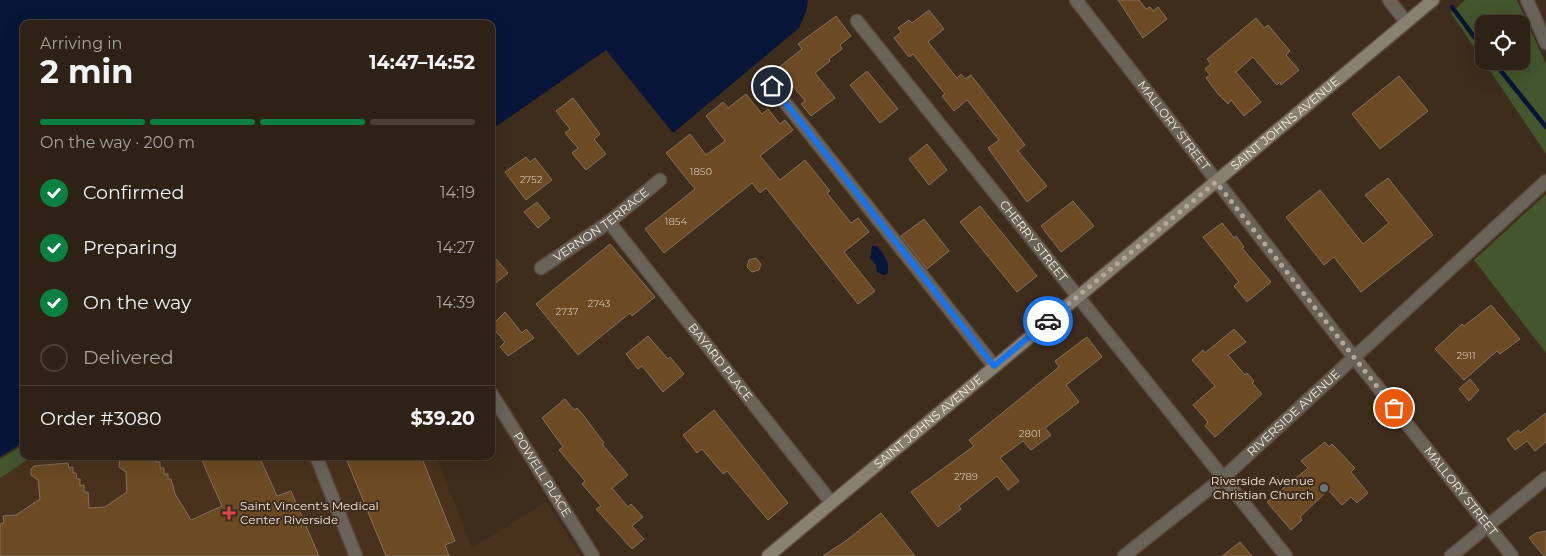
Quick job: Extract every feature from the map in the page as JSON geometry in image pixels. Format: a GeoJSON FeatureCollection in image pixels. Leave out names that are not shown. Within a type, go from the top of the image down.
{"type":"FeatureCollection","features":[{"type":"Feature","properties":{"kind":"main road","name":"SAINT JOHNS AVENUE"},"geometry":{"type":"LineString","coordinates":[[768,556],[1432,0]]}},
{"type":"Feature","properties":{"kind":"street","name":"MALLORY STREET"},"geometry":{"type":"LineString","coordinates":[[1076,0],[1354,358],[1512,556]]}},
{"type":"Feature","properties":{"kind":"street"},"geometry":{"type":"LineString","coordinates":[[1389,0],[1406,22]]}},
{"type":"Feature","properties":{"kind":"street"},"geometry":{"type":"LineString","coordinates":[[1527,0],[1546,43]]}},
{"type":"Feature","properties":{"kind":"street","name":"CHERRY STREET"},"geometry":{"type":"LineString","coordinates":[[857,20],[1055,271],[1078,296],[1286,556]]}},
{"type":"Feature","properties":{"kind":"street"},"geometry":{"type":"LineString","coordinates":[[772,86],[994,366]]}},
{"type":"Feature","properties":{"kind":"street","name":"VERNON TERRACE"},"geometry":{"type":"LineString","coordinates":[[542,268],[609,222],[660,180]]}},
{"type":"Feature","properties":{"kind":"street","name":"RIVERSIDE AVENUE"},"geometry":{"type":"LineString","coordinates":[[1124,556],[1224,477],[1546,181]]}},
{"type":"Feature","properties":{"kind":"street","name":"BAYARD PLACE"},"geometry":{"type":"LineString","coordinates":[[609,222],[832,502]]}},
{"type":"Feature","properties":{"kind":"street","name":"POWELL PLACE"},"geometry":{"type":"LineString","coordinates":[[495,399],[593,556]]}},
{"type":"Feature","properties":{"kind":"street"},"geometry":{"type":"LineString","coordinates":[[318,460],[356,556]]}},
{"type":"Feature","properties":{"kind":"street"},"geometry":{"type":"LineString","coordinates":[[1451,556],[1546,478]]}},
{"type":"Feature","properties":{"kind":"shaded area","name":"Saint Vincent's Medical Center Riverside"},"geometry":{"type":"Polygon","coordinates":[[[27,460],[438,460],[472,548],[546,502],[581,556],[0,556],[0,478],[27,460]]]}},
{"type":"Feature","properties":{"kind":"green space"},"geometry":{"type":"Polygon","coordinates":[[[1465,0],[1517,0],[1524,15],[1475,15],[1475,49],[1451,13],[1465,0]]]}},
{"type":"Feature","properties":{"kind":"green space"},"geometry":{"type":"Polygon","coordinates":[[[1530,29],[1546,64],[1546,154],[1489,70],[1530,70],[1530,29]]]}},
{"type":"Feature","properties":{"kind":"green space"},"geometry":{"type":"Polygon","coordinates":[[[1546,194],[1546,353],[1474,260],[1546,194]]]}},
{"type":"Feature","properties":{"kind":"green space"},"geometry":{"type":"Polygon","coordinates":[[[20,447],[20,460],[27,460],[0,478],[0,459],[20,447]]]}},
{"type":"Feature","properties":{"kind":"water"},"geometry":{"type":"Polygon","coordinates":[[[0,0],[808,0],[806,12],[799,28],[673,133],[606,50],[495,127],[495,20],[20,20],[20,444],[0,457],[0,0]]]}},
{"type":"Feature","properties":{"kind":"water"},"geometry":{"type":"Polygon","coordinates":[[[872,246],[877,246],[886,259],[888,266],[887,274],[883,275],[877,272],[876,265],[870,258],[872,246]]]}},
{"type":"Feature","properties":{"kind":"building"},"geometry":{"type":"Polygon","coordinates":[[[1118,0],[1139,0],[1146,9],[1150,7],[1153,11],[1158,7],[1167,19],[1143,38],[1118,0]]]}},
{"type":"Feature","properties":{"kind":"building"},"geometry":{"type":"Polygon","coordinates":[[[929,10],[944,29],[928,42],[957,78],[961,74],[965,79],[971,75],[1025,145],[1018,151],[1047,186],[1027,202],[988,148],[999,140],[967,100],[954,111],[942,96],[945,94],[913,54],[909,57],[894,38],[901,32],[898,28],[909,20],[912,23],[929,10]]]}},
{"type":"Feature","properties":{"kind":"building"},"geometry":{"type":"Polygon","coordinates":[[[836,16],[851,36],[840,45],[842,49],[815,73],[835,98],[811,116],[801,104],[805,101],[778,68],[802,49],[798,44],[836,16]]]}},
{"type":"Feature","properties":{"kind":"building"},"geometry":{"type":"Polygon","coordinates":[[[1256,18],[1264,28],[1268,25],[1290,51],[1286,55],[1299,70],[1281,85],[1280,82],[1277,85],[1253,57],[1236,72],[1261,102],[1244,116],[1231,100],[1228,104],[1218,94],[1206,78],[1210,75],[1205,69],[1211,64],[1207,59],[1256,18]]]}},
{"type":"Feature","properties":{"kind":"building"},"geometry":{"type":"Polygon","coordinates":[[[867,71],[898,109],[880,123],[850,85],[867,71]]]}},
{"type":"Feature","properties":{"kind":"building"},"geometry":{"type":"Polygon","coordinates":[[[1399,76],[1428,111],[1380,149],[1352,114],[1399,76]]]}},
{"type":"Feature","properties":{"kind":"building"},"geometry":{"type":"Polygon","coordinates":[[[746,94],[762,114],[768,109],[780,124],[785,120],[793,130],[760,156],[780,180],[805,160],[830,191],[827,193],[851,223],[858,218],[869,232],[844,252],[875,291],[858,304],[766,188],[760,193],[752,183],[664,253],[645,229],[695,189],[666,153],[690,134],[706,155],[725,141],[706,116],[723,102],[728,108],[746,94]]]}},
{"type":"Feature","properties":{"kind":"building"},"geometry":{"type":"Polygon","coordinates":[[[573,98],[600,134],[594,139],[606,154],[586,170],[572,153],[578,148],[565,133],[570,129],[556,111],[573,98]]]}},
{"type":"Feature","properties":{"kind":"building"},"geometry":{"type":"Polygon","coordinates":[[[927,144],[947,170],[929,185],[909,159],[927,144]]]}},
{"type":"Feature","properties":{"kind":"building"},"geometry":{"type":"Polygon","coordinates":[[[526,157],[530,162],[535,158],[552,180],[526,200],[505,172],[526,157]]]}},
{"type":"Feature","properties":{"kind":"building"},"geometry":{"type":"Polygon","coordinates":[[[1388,178],[1433,235],[1361,292],[1334,257],[1324,265],[1286,217],[1320,190],[1363,244],[1389,223],[1365,195],[1388,178]]]}},
{"type":"Feature","properties":{"kind":"building"},"geometry":{"type":"Polygon","coordinates":[[[1073,201],[1094,226],[1061,252],[1041,226],[1073,201]]]}},
{"type":"Feature","properties":{"kind":"building"},"geometry":{"type":"Polygon","coordinates":[[[537,202],[550,218],[538,228],[524,212],[537,202]]]}},
{"type":"Feature","properties":{"kind":"building"},"geometry":{"type":"Polygon","coordinates":[[[980,206],[1037,276],[1017,292],[960,222],[980,206]]]}},
{"type":"Feature","properties":{"kind":"building"},"geometry":{"type":"Polygon","coordinates":[[[924,219],[949,251],[927,269],[901,236],[924,219]]]}},
{"type":"Feature","properties":{"kind":"building"},"geometry":{"type":"Polygon","coordinates":[[[1222,223],[1234,238],[1236,236],[1244,247],[1242,248],[1271,282],[1247,302],[1234,286],[1239,282],[1203,237],[1222,223]]]}},
{"type":"Feature","properties":{"kind":"building"},"geometry":{"type":"Polygon","coordinates":[[[610,244],[655,297],[632,316],[630,313],[578,355],[536,304],[610,244]]]}},
{"type":"Feature","properties":{"kind":"building"},"geometry":{"type":"Polygon","coordinates":[[[495,258],[508,273],[495,284],[495,258]]]}},
{"type":"Feature","properties":{"kind":"building"},"geometry":{"type":"Polygon","coordinates":[[[756,258],[761,264],[759,270],[752,272],[747,267],[749,260],[756,258]]]}},
{"type":"Feature","properties":{"kind":"building"},"geometry":{"type":"Polygon","coordinates":[[[1491,305],[1520,339],[1500,354],[1497,351],[1464,380],[1435,349],[1462,324],[1464,326],[1491,305]]]}},
{"type":"Feature","properties":{"kind":"building"},"geometry":{"type":"Polygon","coordinates":[[[505,312],[522,333],[526,329],[534,338],[508,356],[500,347],[505,342],[495,331],[495,322],[505,312]]]}},
{"type":"Feature","properties":{"kind":"building"},"geometry":{"type":"Polygon","coordinates":[[[1234,329],[1246,342],[1228,355],[1245,375],[1247,373],[1254,381],[1252,383],[1262,394],[1215,437],[1205,426],[1208,422],[1193,405],[1215,386],[1192,360],[1203,350],[1205,353],[1234,329]]]}},
{"type":"Feature","properties":{"kind":"building"},"geometry":{"type":"Polygon","coordinates":[[[648,336],[668,359],[670,357],[684,374],[663,392],[642,366],[638,369],[626,354],[648,336]]]}},
{"type":"Feature","properties":{"kind":"building"},"geometry":{"type":"Polygon","coordinates":[[[1087,337],[1102,357],[1066,385],[1079,402],[1045,428],[1051,435],[1031,450],[1023,441],[1000,458],[1019,481],[1008,490],[997,476],[959,506],[961,509],[938,527],[911,492],[974,446],[969,440],[1059,367],[1055,361],[1087,337]]]}},
{"type":"Feature","properties":{"kind":"building"},"geometry":{"type":"Polygon","coordinates":[[[1470,379],[1479,390],[1469,401],[1459,389],[1470,379]]]}},
{"type":"Feature","properties":{"kind":"building"},"geometry":{"type":"Polygon","coordinates":[[[565,399],[574,410],[577,408],[584,416],[604,443],[602,444],[628,475],[612,488],[628,507],[631,504],[643,517],[632,526],[644,539],[632,549],[596,509],[601,506],[582,484],[585,481],[559,450],[563,447],[542,418],[565,399]]]}},
{"type":"Feature","properties":{"kind":"building"},"geometry":{"type":"Polygon","coordinates":[[[714,410],[788,503],[768,520],[727,471],[723,474],[702,449],[697,453],[683,435],[714,410]]]}},
{"type":"Feature","properties":{"kind":"building"},"geometry":{"type":"Polygon","coordinates":[[[1546,413],[1546,442],[1535,451],[1527,441],[1515,450],[1507,439],[1518,430],[1520,433],[1546,413]]]}},
{"type":"Feature","properties":{"kind":"building","name":"Riverside Avenue Christian Church"},"geometry":{"type":"Polygon","coordinates":[[[1325,442],[1329,447],[1332,444],[1355,468],[1351,472],[1368,493],[1357,503],[1351,497],[1342,505],[1328,490],[1300,517],[1302,520],[1291,530],[1267,502],[1308,468],[1301,461],[1325,442]]]}},
{"type":"Feature","properties":{"kind":"building"},"geometry":{"type":"Polygon","coordinates":[[[120,460],[156,460],[156,462],[160,462],[160,468],[164,468],[164,474],[168,474],[168,479],[171,479],[175,494],[191,520],[222,506],[202,460],[261,460],[277,496],[291,491],[319,556],[0,556],[0,524],[4,523],[3,516],[16,515],[40,499],[38,480],[31,475],[31,469],[34,466],[68,463],[69,468],[73,467],[73,473],[76,473],[77,479],[80,479],[80,486],[84,485],[84,492],[88,492],[89,508],[105,507],[127,492],[126,472],[119,467],[120,460]]]}},
{"type":"Feature","properties":{"kind":"building"},"geometry":{"type":"Polygon","coordinates":[[[347,460],[423,460],[455,541],[445,545],[449,556],[386,556],[347,460]]]}},
{"type":"Feature","properties":{"kind":"building"},"geometry":{"type":"Polygon","coordinates":[[[881,513],[915,556],[823,556],[847,540],[881,513]]]}},
{"type":"Feature","properties":{"kind":"building"},"geometry":{"type":"Polygon","coordinates":[[[1546,531],[1546,556],[1544,556],[1529,538],[1536,533],[1546,531]]]}},
{"type":"Feature","properties":{"kind":"building"},"geometry":{"type":"Polygon","coordinates":[[[1240,542],[1252,556],[1222,556],[1240,542]]]}},
{"type":"Feature","properties":{"kind":"waterway"},"geometry":{"type":"LineString","coordinates":[[1452,7],[1475,38]]}},
{"type":"Feature","properties":{"kind":"waterway"},"geometry":{"type":"LineString","coordinates":[[1500,70],[1546,127]]}},
{"type":"Feature","properties":{"kind":"way so far"},"geometry":{"type":"LineString","coordinates":[[1048,321],[1216,182],[1394,408]]}},
{"type":"Feature","properties":{"kind":"place","name":"Riverside Avenue Christian Church"},"geometry":{"type":"Point","coordinates":[1324,488]}},
{"type":"Feature","properties":{"kind":"place","name":"Saint Vincent's Medical Center Riverside"},"geometry":{"type":"Point","coordinates":[229,513]}},
{"type":"Feature","properties":{"kind":"route"},"geometry":{"type":"LineString","coordinates":[[772,86],[994,366],[1048,321]]}}]}
